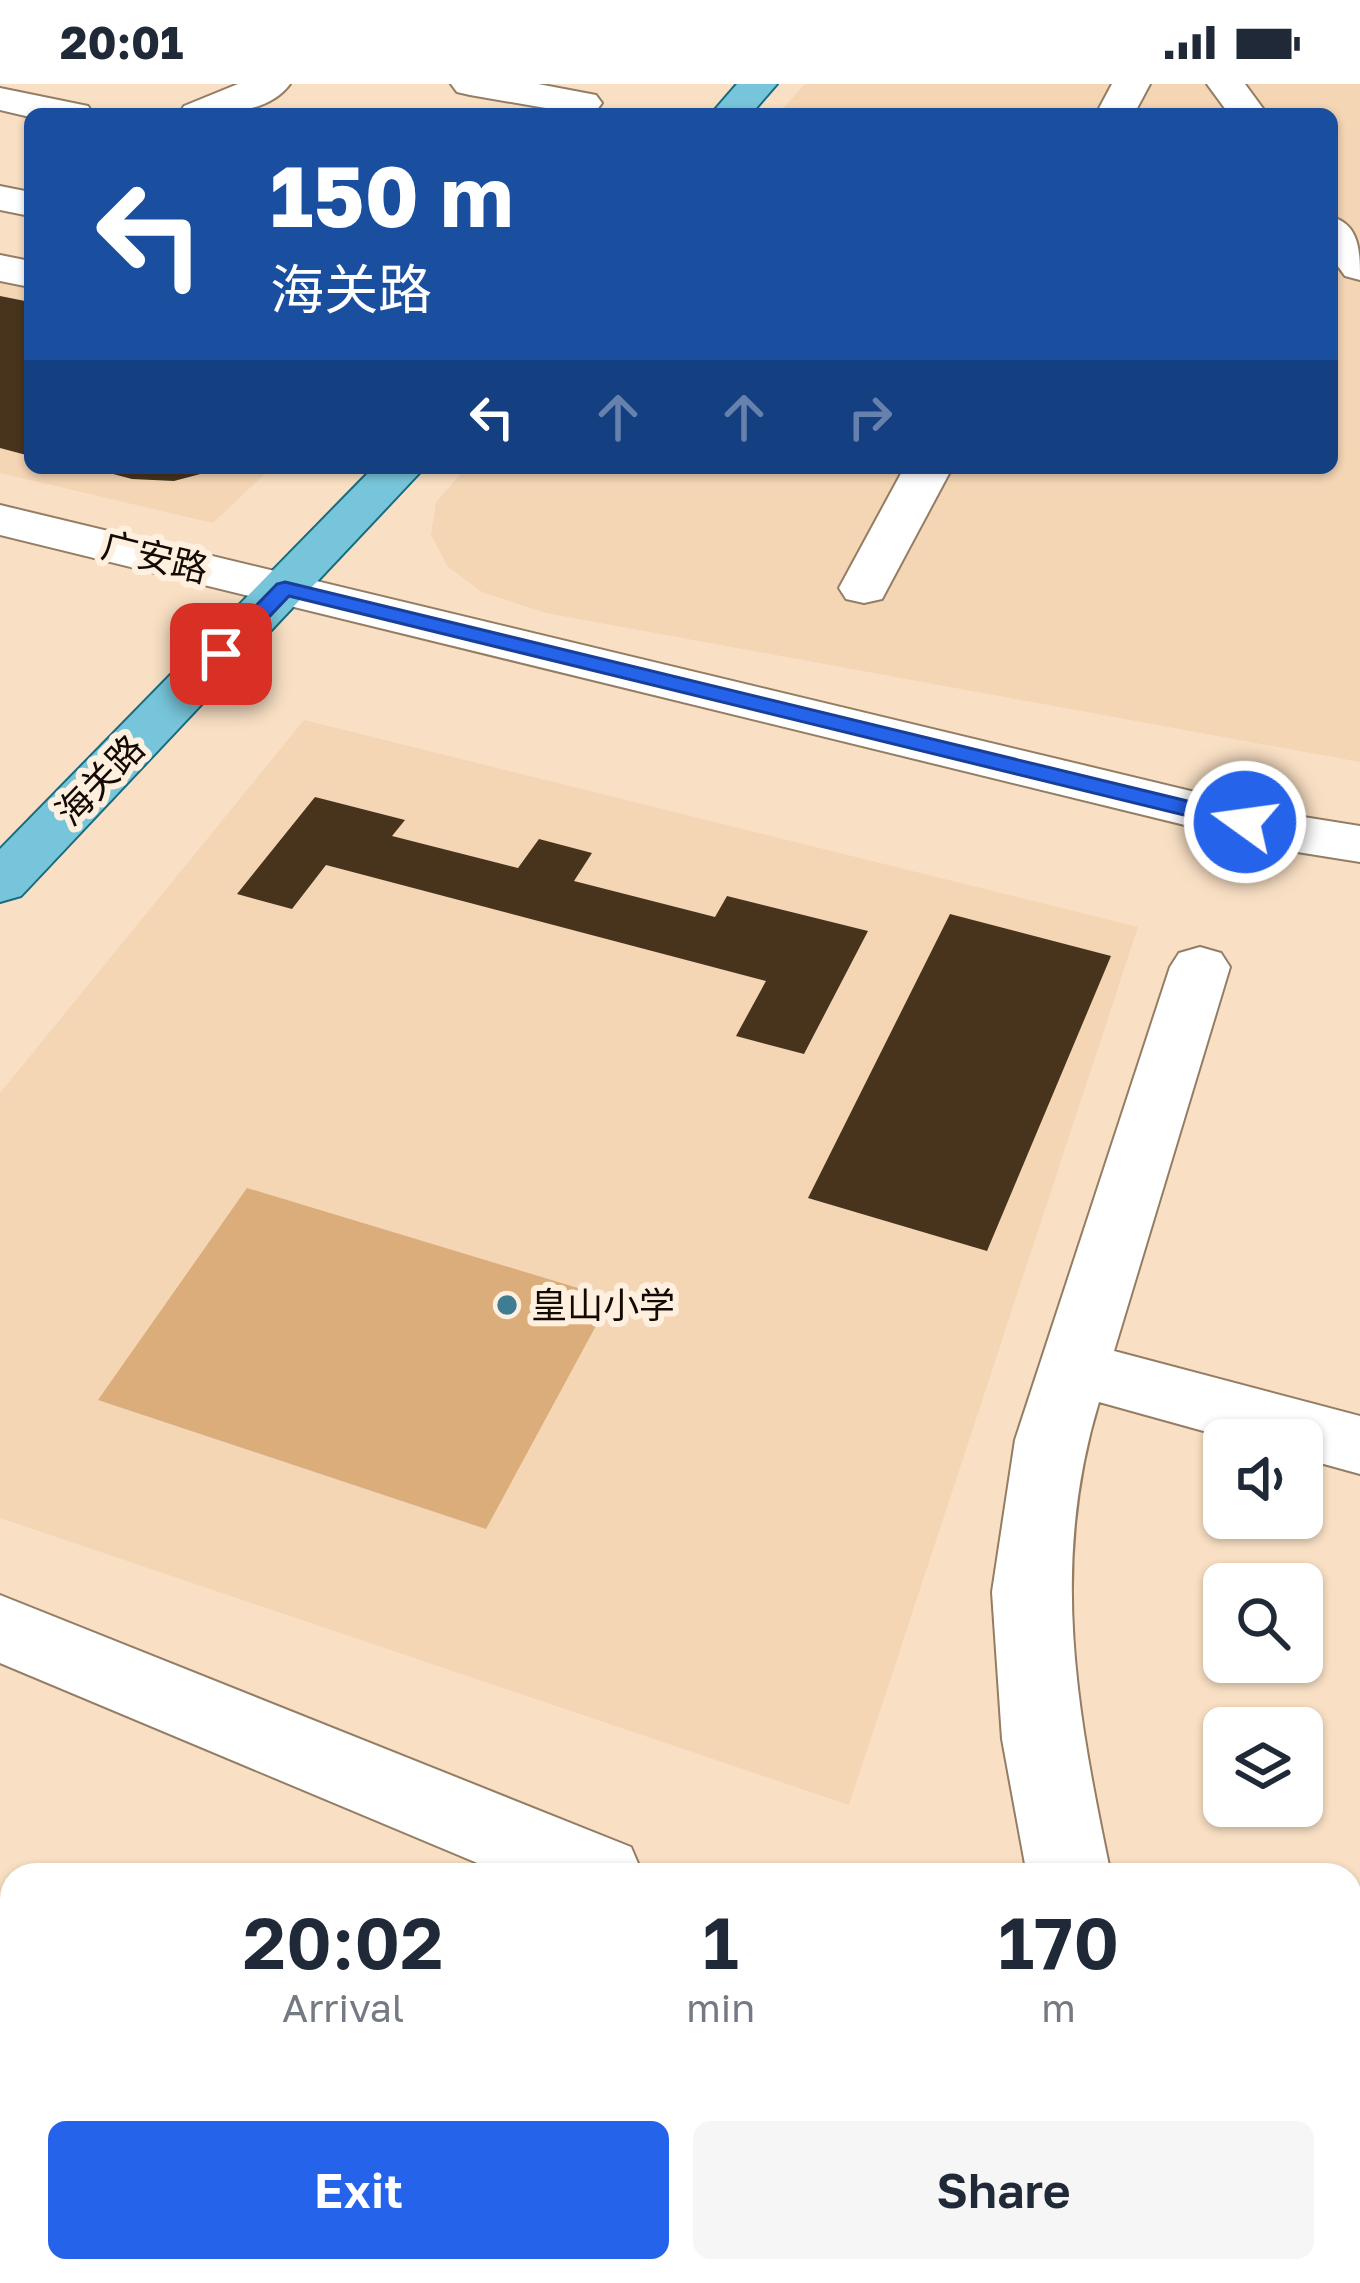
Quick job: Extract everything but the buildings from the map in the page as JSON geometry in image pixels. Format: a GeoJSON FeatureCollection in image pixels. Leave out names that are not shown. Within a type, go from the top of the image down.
{"type":"FeatureCollection","features":[{"type":"Feature","properties":{"kind":"main road"},"geometry":{"type":"LineString","coordinates":[[736,108],[758,84]]}},
{"type":"Feature","properties":{"kind":"main road","name":"海关路"},"geometry":{"type":"LineString","coordinates":[[0,883],[394,474]]}},
{"type":"Feature","properties":{"kind":"street"},"geometry":{"type":"LineString","coordinates":[[213,108],[271,84]]}},
{"type":"Feature","properties":{"kind":"street"},"geometry":{"type":"LineString","coordinates":[[470,84],[586,100]]}},
{"type":"Feature","properties":{"kind":"street"},"geometry":{"type":"LineString","coordinates":[[0,99],[44,108]]}},
{"type":"Feature","properties":{"kind":"street"},"geometry":{"type":"LineString","coordinates":[[1338,237],[1360,267]]}},
{"type":"Feature","properties":{"kind":"street"},"geometry":{"type":"LineString","coordinates":[[864,588],[925,474]]}},
{"type":"Feature","properties":{"kind":"street","name":"广安路"},"geometry":{"type":"LineString","coordinates":[[0,520],[1291,833],[1360,844]]}},
{"type":"Feature","properties":{"kind":"street"},"geometry":{"type":"LineString","coordinates":[[1067,1863],[1042,1738],[1030,1592],[1051,1440],[1200,967]]}},
{"type":"Feature","properties":{"kind":"street"},"geometry":{"type":"LineString","coordinates":[[1075,1368],[1360,1444]]}},
{"type":"Feature","properties":{"kind":"street"},"geometry":{"type":"LineString","coordinates":[[0,1628],[572,1863]]}},
{"type":"Feature","properties":{"kind":"shaded area"},"geometry":{"type":"Polygon","coordinates":[[[805,84],[1360,84],[1360,762],[546,613],[482,592],[448,567],[431,535],[436,502],[461,474],[1338,474],[1338,108],[783,108],[805,84]]]}},
{"type":"Feature","properties":{"kind":"shaded area"},"geometry":{"type":"Polygon","coordinates":[[[0,281],[24,287],[24,474],[265,474],[213,523],[0,473],[0,281]]]}},
{"type":"Feature","properties":{"kind":"shaded area","name":"皇山小学"},"geometry":{"type":"Polygon","coordinates":[[[304,720],[1138,927],[849,1805],[0,1518],[0,1093],[304,720]]]}},
{"type":"Feature","properties":{"kind":"shaded area"},"geometry":{"type":"Polygon","coordinates":[[[247,1188],[611,1298],[486,1529],[98,1400],[247,1188]]]}},
{"type":"Feature","properties":{"kind":"place","name":"皇山小学"},"geometry":{"type":"Point","coordinates":[507,1305]}},
{"type":"Feature","properties":{"kind":"route"},"geometry":{"type":"LineString","coordinates":[[221,654],[285,589],[1245,822]]}}]}
